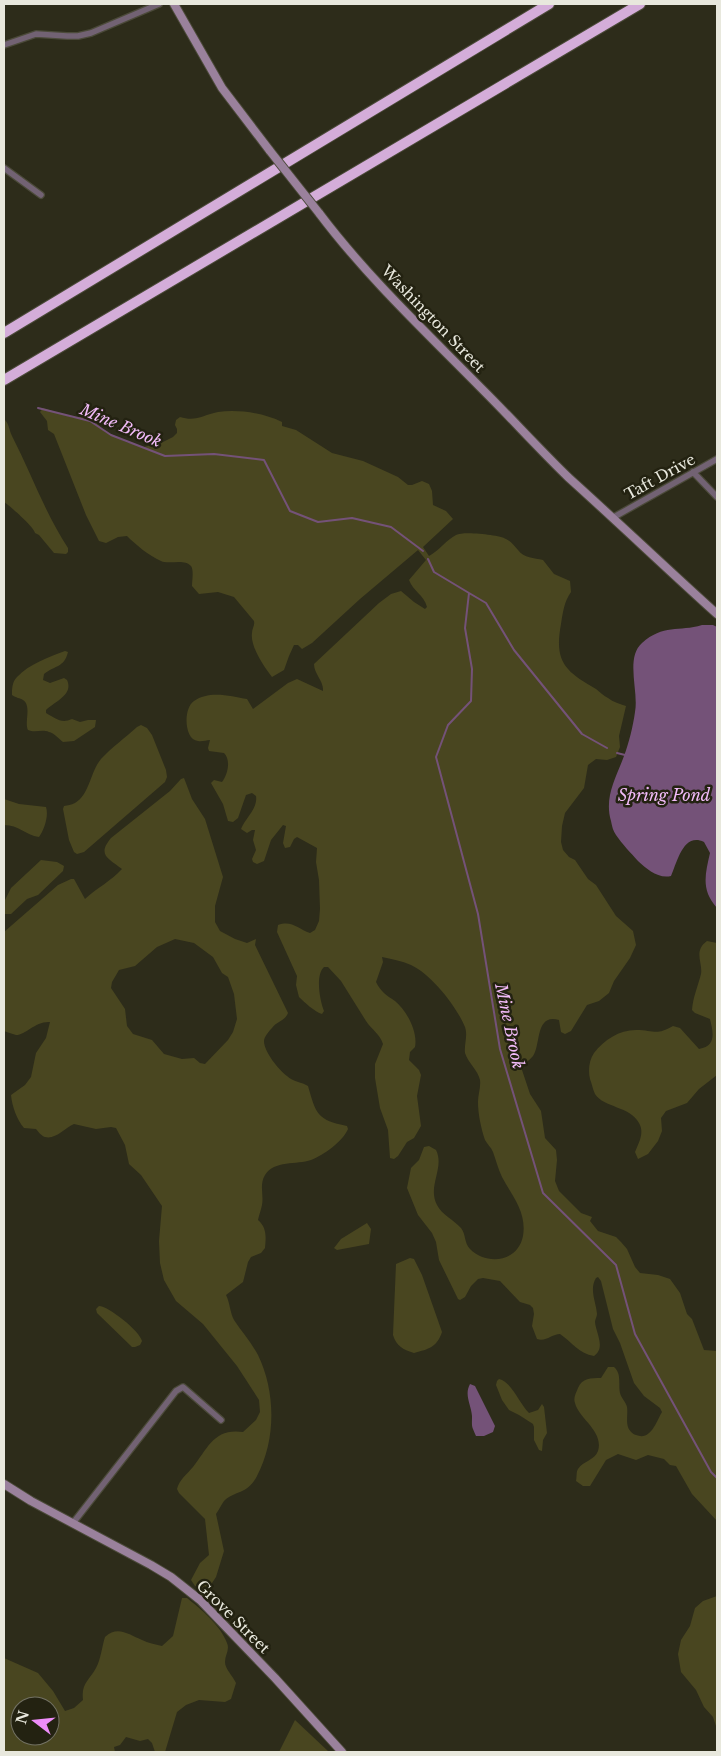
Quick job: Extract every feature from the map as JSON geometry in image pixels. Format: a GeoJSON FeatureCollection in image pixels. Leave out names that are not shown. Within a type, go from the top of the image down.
{"type":"FeatureCollection","features":[{"type":"Feature","properties":{"kind":"highway"},"geometry":{"type":"LineString","coordinates":[[4,333],[549,4]]}},
{"type":"Feature","properties":{"kind":"highway"},"geometry":{"type":"LineString","coordinates":[[4,380],[640,4]]}},
{"type":"Feature","properties":{"kind":"main road","name":"Washington Street"},"geometry":{"type":"LineString","coordinates":[[174,4],[222,88],[345,247],[426,334],[569,477],[717,614]]}},
{"type":"Feature","properties":{"kind":"main road","name":"Grove Street"},"geometry":{"type":"LineString","coordinates":[[4,1484],[31,1501],[171,1577],[200,1600],[275,1678],[342,1752]]}},
{"type":"Feature","properties":{"kind":"street"},"geometry":{"type":"LineString","coordinates":[[4,45],[36,34],[78,36],[91,33],[159,4]]}},
{"type":"Feature","properties":{"kind":"street"},"geometry":{"type":"LineString","coordinates":[[4,168],[41,195]]}},
{"type":"Feature","properties":{"kind":"street","name":"Taft Drive"},"geometry":{"type":"LineString","coordinates":[[614,517],[717,458]]}},
{"type":"Feature","properties":{"kind":"street"},"geometry":{"type":"LineString","coordinates":[[693,472],[717,497]]}},
{"type":"Feature","properties":{"kind":"street"},"geometry":{"type":"LineString","coordinates":[[73,1523],[176,1391],[183,1388],[221,1420]]}},
{"type":"Feature","properties":{"kind":"shaded area"},"geometry":{"type":"Polygon","coordinates":[[[43,408],[74,418],[85,416],[98,424],[105,432],[126,442],[144,447],[173,437],[177,433],[176,420],[180,417],[195,418],[218,412],[234,411],[251,412],[267,416],[282,422],[282,426],[296,430],[332,453],[363,461],[398,477],[408,485],[422,481],[429,484],[432,491],[433,505],[446,511],[453,519],[423,547],[429,556],[456,535],[473,533],[496,536],[508,540],[523,555],[543,560],[554,574],[570,581],[571,592],[564,607],[559,637],[559,648],[564,664],[576,677],[610,699],[626,706],[619,736],[620,747],[616,757],[607,760],[596,759],[588,765],[584,788],[565,813],[561,842],[563,850],[569,857],[575,860],[588,879],[596,885],[616,916],[633,931],[636,945],[630,958],[614,981],[609,993],[599,1001],[587,1005],[571,1031],[565,1034],[561,1032],[559,1020],[551,1019],[542,1025],[533,1056],[521,1067],[530,1094],[541,1111],[545,1138],[556,1150],[555,1181],[559,1191],[581,1213],[592,1217],[590,1221],[598,1231],[616,1237],[621,1242],[640,1273],[658,1275],[670,1279],[680,1293],[687,1314],[692,1319],[704,1350],[717,1351],[717,1521],[692,1494],[676,1466],[670,1465],[664,1459],[648,1455],[636,1460],[618,1454],[606,1460],[590,1486],[583,1486],[576,1481],[578,1469],[592,1459],[598,1451],[599,1444],[594,1431],[577,1409],[574,1401],[584,1380],[601,1378],[608,1367],[614,1367],[619,1376],[619,1390],[627,1407],[628,1427],[635,1434],[641,1436],[649,1433],[662,1412],[660,1408],[644,1396],[634,1383],[613,1329],[601,1281],[598,1277],[596,1278],[593,1287],[597,1314],[595,1322],[600,1345],[598,1353],[594,1356],[580,1350],[560,1334],[540,1340],[537,1339],[532,1326],[533,1308],[520,1302],[500,1281],[478,1279],[471,1286],[465,1297],[460,1300],[458,1299],[439,1260],[436,1242],[432,1233],[418,1215],[407,1188],[411,1168],[419,1160],[424,1147],[429,1146],[436,1150],[438,1157],[439,1164],[434,1191],[437,1205],[442,1212],[461,1228],[470,1249],[485,1258],[501,1259],[509,1256],[520,1245],[524,1227],[518,1205],[502,1177],[493,1152],[485,1140],[478,1107],[480,1080],[465,1053],[465,1027],[443,992],[419,969],[400,961],[382,957],[383,962],[376,982],[384,993],[399,1005],[411,1022],[415,1035],[415,1047],[410,1052],[409,1060],[419,1070],[421,1075],[417,1096],[421,1126],[414,1138],[407,1142],[398,1156],[394,1159],[390,1158],[388,1130],[380,1108],[375,1078],[375,1064],[383,1044],[382,1041],[366,1021],[341,981],[328,967],[324,967],[321,971],[319,982],[324,1011],[322,1014],[299,997],[296,985],[297,976],[277,932],[278,925],[283,924],[291,924],[310,933],[315,930],[319,921],[320,909],[316,862],[317,848],[297,837],[290,847],[285,848],[283,843],[286,826],[283,825],[271,840],[264,861],[257,864],[253,862],[252,859],[256,850],[253,840],[255,830],[247,833],[241,829],[255,805],[256,796],[252,793],[246,795],[238,818],[233,822],[228,821],[223,804],[211,783],[214,780],[222,782],[224,779],[228,767],[226,756],[224,753],[209,751],[210,740],[200,741],[193,739],[188,730],[187,716],[190,705],[194,701],[206,696],[234,696],[247,699],[253,709],[288,683],[297,679],[323,691],[314,664],[379,603],[391,594],[401,591],[425,609],[427,607],[409,580],[426,560],[418,550],[312,643],[302,649],[298,645],[294,645],[284,670],[272,677],[253,644],[254,621],[234,597],[218,592],[199,594],[192,586],[193,573],[191,566],[184,562],[164,562],[156,559],[127,536],[118,537],[106,543],[99,541],[86,515],[54,434],[48,430],[47,421],[40,412],[43,408]]]}},
{"type":"Feature","properties":{"kind":"shaded area"},"geometry":{"type":"Polygon","coordinates":[[[4,419],[45,507],[68,548],[66,554],[54,553],[39,535],[4,502],[4,419]]]}},
{"type":"Feature","properties":{"kind":"shaded area"},"geometry":{"type":"Polygon","coordinates":[[[65,651],[68,652],[62,664],[44,674],[43,680],[50,683],[64,678],[67,680],[68,690],[62,698],[46,710],[46,713],[61,721],[72,719],[80,722],[96,720],[95,727],[74,741],[63,742],[51,733],[28,730],[26,703],[12,695],[12,693],[14,681],[27,668],[65,651]]]}},
{"type":"Feature","properties":{"kind":"shaded area"},"geometry":{"type":"Polygon","coordinates":[[[141,725],[147,728],[152,735],[166,770],[167,777],[165,782],[84,852],[77,854],[74,852],[69,840],[64,806],[74,804],[80,799],[87,789],[94,770],[101,759],[141,725]]]}},
{"type":"Feature","properties":{"kind":"shaded area"},"geometry":{"type":"Polygon","coordinates":[[[184,778],[192,799],[205,819],[223,877],[215,906],[215,922],[220,931],[235,939],[247,943],[256,939],[255,945],[288,1013],[266,1036],[264,1041],[266,1050],[272,1060],[292,1080],[308,1086],[313,1103],[319,1114],[329,1121],[347,1126],[348,1129],[338,1143],[322,1155],[311,1160],[274,1167],[265,1175],[262,1182],[262,1205],[258,1220],[266,1236],[265,1248],[261,1253],[251,1257],[243,1282],[226,1295],[234,1320],[255,1350],[264,1369],[271,1400],[270,1432],[268,1447],[257,1476],[249,1486],[224,1501],[216,1514],[224,1551],[216,1577],[206,1592],[195,1586],[191,1580],[200,1563],[209,1555],[205,1519],[177,1489],[181,1480],[218,1436],[225,1433],[243,1432],[256,1420],[260,1412],[259,1400],[237,1366],[203,1324],[176,1301],[164,1280],[160,1263],[159,1241],[162,1206],[141,1175],[129,1164],[125,1145],[116,1128],[96,1129],[74,1124],[52,1137],[45,1137],[36,1129],[24,1128],[19,1121],[11,1095],[25,1085],[31,1077],[36,1053],[46,1038],[50,1022],[45,1022],[16,1035],[4,1031],[4,932],[58,885],[74,879],[85,899],[113,877],[122,869],[106,856],[105,848],[111,838],[170,791],[184,778]],[[175,939],[157,947],[135,966],[119,970],[112,982],[111,988],[125,1009],[127,1026],[133,1034],[152,1040],[164,1054],[182,1059],[194,1058],[200,1063],[205,1064],[228,1040],[237,1019],[234,994],[228,977],[222,973],[213,957],[194,943],[175,939]]]}},
{"type":"Feature","properties":{"kind":"shaded area"},"geometry":{"type":"Polygon","coordinates":[[[4,799],[19,804],[46,807],[46,823],[39,837],[9,825],[4,825],[4,799]]]}},
{"type":"Feature","properties":{"kind":"shaded area"},"geometry":{"type":"Polygon","coordinates":[[[41,860],[57,862],[64,866],[63,871],[38,895],[27,899],[11,914],[4,914],[4,902],[11,888],[41,860]]]}},
{"type":"Feature","properties":{"kind":"shaded area"},"geometry":{"type":"Polygon","coordinates":[[[707,941],[717,943],[717,1075],[699,1089],[687,1103],[666,1111],[661,1118],[662,1131],[658,1141],[648,1154],[638,1159],[635,1152],[641,1134],[641,1127],[630,1113],[604,1102],[595,1094],[589,1076],[591,1059],[598,1048],[607,1040],[630,1030],[659,1032],[673,1026],[680,1028],[699,1049],[709,1045],[712,1038],[710,1019],[692,1010],[701,974],[699,953],[707,941]]]}},
{"type":"Feature","properties":{"kind":"shaded area"},"geometry":{"type":"Polygon","coordinates":[[[367,1223],[371,1229],[369,1244],[337,1250],[334,1248],[341,1239],[367,1223]]]}},
{"type":"Feature","properties":{"kind":"shaded area"},"geometry":{"type":"Polygon","coordinates":[[[410,1258],[414,1259],[422,1275],[442,1332],[438,1341],[432,1347],[414,1353],[401,1347],[393,1335],[396,1264],[410,1258]]]}},
{"type":"Feature","properties":{"kind":"shaded area"},"geometry":{"type":"Polygon","coordinates":[[[99,1306],[116,1314],[136,1331],[142,1341],[140,1345],[132,1347],[97,1313],[96,1309],[99,1306]]]}},
{"type":"Feature","properties":{"kind":"shaded area"},"geometry":{"type":"Polygon","coordinates":[[[499,1379],[512,1388],[529,1413],[538,1410],[542,1404],[544,1407],[547,1433],[543,1440],[542,1451],[539,1450],[534,1440],[533,1424],[509,1410],[502,1400],[496,1385],[499,1379]]]}},
{"type":"Feature","properties":{"kind":"shaded area"},"geometry":{"type":"Polygon","coordinates":[[[717,1596],[717,1729],[713,1717],[704,1707],[696,1690],[681,1672],[678,1654],[681,1640],[690,1626],[695,1608],[703,1601],[717,1596]]]}},
{"type":"Feature","properties":{"kind":"shaded area"},"geometry":{"type":"Polygon","coordinates":[[[182,1598],[187,1598],[210,1618],[220,1630],[228,1648],[225,1665],[236,1683],[231,1699],[225,1702],[199,1700],[186,1705],[177,1712],[165,1752],[155,1752],[152,1743],[148,1739],[140,1741],[126,1737],[120,1745],[114,1747],[115,1752],[4,1752],[4,1658],[38,1673],[56,1696],[10,1696],[10,1746],[60,1746],[60,1703],[65,1711],[74,1708],[83,1700],[84,1686],[98,1664],[105,1637],[110,1633],[119,1631],[162,1646],[173,1636],[182,1598]]]}},
{"type":"Feature","properties":{"kind":"shaded area"},"geometry":{"type":"Polygon","coordinates":[[[295,1720],[329,1752],[279,1752],[295,1720]]]}},
{"type":"Feature","properties":{"kind":"water","name":"Spring Pond"},"geometry":{"type":"Polygon","coordinates":[[[702,625],[717,627],[717,908],[708,895],[706,888],[710,853],[704,842],[691,841],[686,845],[671,876],[657,875],[638,861],[618,838],[613,830],[609,812],[612,788],[628,746],[634,717],[636,704],[633,666],[637,649],[642,643],[657,633],[702,625]]]}},
{"type":"Feature","properties":{"kind":"water"},"geometry":{"type":"Polygon","coordinates":[[[470,1384],[475,1386],[495,1426],[493,1432],[484,1436],[476,1436],[473,1428],[468,1396],[470,1384]]]}},
{"type":"Feature","properties":{"kind":"waterway","name":"Mine Brook"},"geometry":{"type":"LineString","coordinates":[[38,408],[90,421],[111,435],[165,456],[214,454],[264,460],[290,511],[318,522],[352,518],[391,527],[423,551]]}},
{"type":"Feature","properties":{"kind":"waterway","name":"Mine Brook"},"geometry":{"type":"LineString","coordinates":[[428,559],[434,572],[469,593],[465,628],[472,669],[471,701],[448,725],[436,757],[478,914],[500,1049],[543,1193],[616,1265],[635,1334],[711,1472],[717,1478]]}},
{"type":"Feature","properties":{"kind":"waterway"},"geometry":{"type":"LineString","coordinates":[[469,593],[486,603],[514,650],[582,734],[607,748]]}},
{"type":"Feature","properties":{"kind":"waterway"},"geometry":{"type":"LineString","coordinates":[[617,753],[625,755]]}}]}
